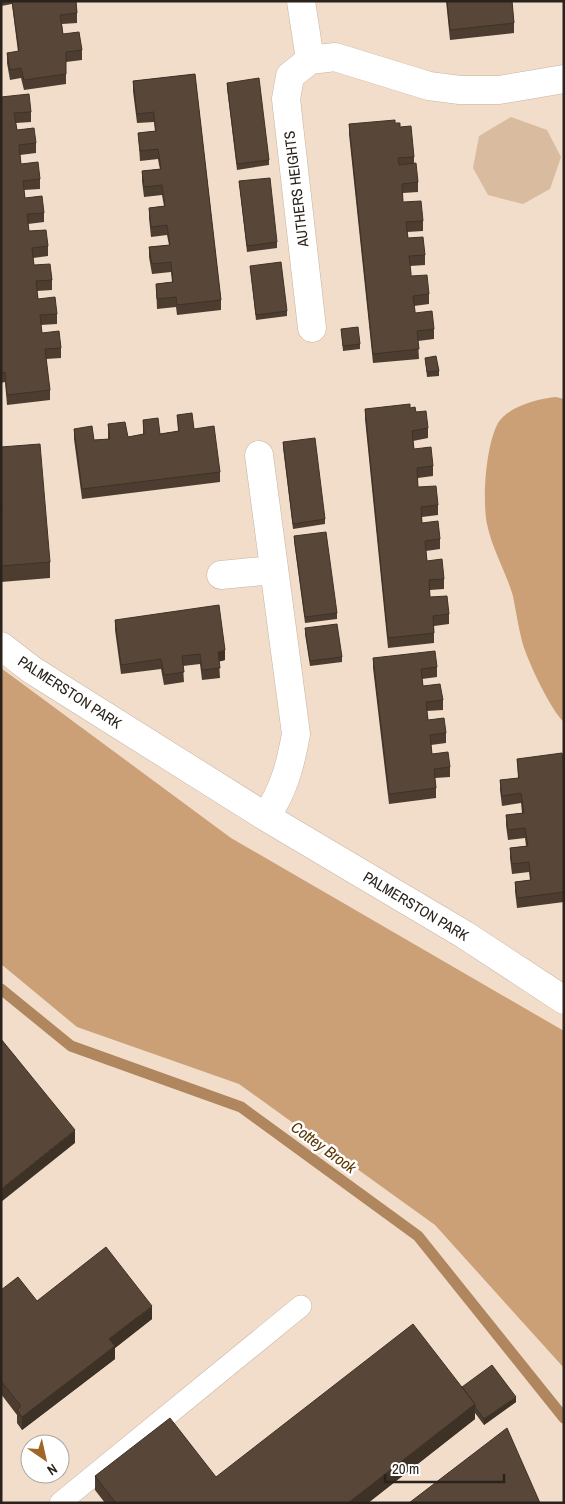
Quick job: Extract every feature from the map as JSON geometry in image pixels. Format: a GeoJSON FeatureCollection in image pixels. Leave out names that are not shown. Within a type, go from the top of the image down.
{"type":"FeatureCollection","features":[{"type":"Feature","properties":{"kind":"street"},"geometry":{"type":"LineString","coordinates":[[301,1],[310,60],[335,57],[429,86],[460,90],[499,90],[564,78]]}},
{"type":"Feature","properties":{"kind":"street","name":"AUTHERS HEIGHTS"},"geometry":{"type":"LineString","coordinates":[[310,60],[290,76],[286,99],[312,328]]}},
{"type":"Feature","properties":{"kind":"street"},"geometry":{"type":"LineString","coordinates":[[259,455],[296,734],[290,770],[278,797],[266,817]]}},
{"type":"Feature","properties":{"kind":"street"},"geometry":{"type":"LineString","coordinates":[[221,576],[273,570]]}},
{"type":"Feature","properties":{"kind":"street","name":"PALMERSTON PARK"},"geometry":{"type":"LineString","coordinates":[[1,646],[32,670],[266,817],[465,935],[564,1000]]}},
{"type":"Feature","properties":{"kind":"lane"},"geometry":{"type":"LineString","coordinates":[[60,1503],[301,1306]]}},
{"type":"Feature","properties":{"kind":"shaded area"},"geometry":{"type":"Polygon","coordinates":[[[511,117],[547,130],[561,157],[550,189],[523,204],[488,195],[473,168],[479,136],[511,117]]]}},
{"type":"Feature","properties":{"kind":"shaded area"},"geometry":{"type":"Polygon","coordinates":[[[556,397],[564,399],[564,722],[546,696],[524,649],[513,596],[489,533],[485,501],[488,458],[494,433],[502,417],[524,404],[556,397]]]}},
{"type":"Feature","properties":{"kind":"shaded area"},"geometry":{"type":"Polygon","coordinates":[[[1,668],[231,838],[564,1031],[564,1368],[435,1225],[239,1084],[77,1027],[1,964],[1,668]]]}},
{"type":"Feature","properties":{"kind":"building"},"geometry":{"type":"Polygon","coordinates":[[[12,1],[76,1],[77,13],[60,15],[63,34],[79,32],[82,50],[66,52],[66,74],[24,80],[21,68],[10,70],[7,53],[19,51],[12,1]]]}},
{"type":"Feature","properties":{"kind":"building"},"geometry":{"type":"Polygon","coordinates":[[[447,1],[512,1],[514,23],[450,30],[447,1]]]}},
{"type":"Feature","properties":{"kind":"building"},"geometry":{"type":"Polygon","coordinates":[[[195,74],[221,300],[177,305],[176,297],[157,299],[156,284],[173,282],[171,262],[152,264],[149,247],[170,245],[167,225],[151,227],[149,208],[165,206],[162,185],[144,187],[142,171],[161,169],[158,149],[140,151],[138,133],[156,131],[154,112],[137,114],[133,81],[195,74]]]}},
{"type":"Feature","properties":{"kind":"building"},"geometry":{"type":"Polygon","coordinates":[[[259,78],[269,160],[237,164],[227,83],[259,78]]]}},
{"type":"Feature","properties":{"kind":"building"},"geometry":{"type":"Polygon","coordinates":[[[29,94],[31,112],[14,113],[17,130],[34,128],[36,143],[19,145],[21,164],[38,162],[40,179],[23,181],[25,198],[42,196],[44,213],[27,214],[29,231],[46,230],[48,246],[32,248],[34,265],[50,264],[52,280],[36,281],[38,299],[55,297],[57,314],[40,315],[42,333],[59,331],[61,348],[45,349],[50,390],[7,395],[5,372],[1,373],[1,97],[29,94]]]}},
{"type":"Feature","properties":{"kind":"building"},"geometry":{"type":"Polygon","coordinates":[[[395,120],[395,123],[400,123],[400,127],[411,126],[414,157],[398,158],[399,165],[416,163],[418,182],[402,184],[403,202],[421,201],[423,221],[406,222],[408,238],[423,237],[425,255],[409,256],[411,276],[427,275],[429,294],[413,296],[415,313],[432,311],[434,329],[417,331],[419,349],[373,354],[349,124],[395,120]]]}},
{"type":"Feature","properties":{"kind":"building"},"geometry":{"type":"Polygon","coordinates":[[[270,178],[277,242],[247,246],[239,181],[270,178]]]}},
{"type":"Feature","properties":{"kind":"building"},"geometry":{"type":"Polygon","coordinates":[[[281,262],[287,311],[256,315],[250,266],[281,262]]]}},
{"type":"Feature","properties":{"kind":"building"},"geometry":{"type":"Polygon","coordinates":[[[358,327],[360,344],[343,346],[341,329],[358,327]]]}},
{"type":"Feature","properties":{"kind":"building"},"geometry":{"type":"Polygon","coordinates":[[[436,356],[439,371],[427,372],[425,358],[436,356]]]}},
{"type":"Feature","properties":{"kind":"building"},"geometry":{"type":"Polygon","coordinates":[[[410,404],[410,408],[415,407],[416,412],[426,411],[428,428],[412,431],[414,449],[431,447],[433,466],[417,468],[418,487],[436,486],[438,505],[421,507],[422,523],[438,521],[440,539],[425,541],[427,561],[442,559],[444,579],[429,580],[430,597],[447,596],[449,614],[433,616],[434,633],[388,638],[365,409],[410,404]]]}},
{"type":"Feature","properties":{"kind":"building"},"geometry":{"type":"Polygon","coordinates":[[[192,413],[194,429],[214,426],[220,472],[82,489],[74,429],[92,426],[94,440],[110,439],[108,424],[125,422],[128,437],[144,434],[143,420],[158,418],[160,434],[179,431],[177,415],[192,413]]]}},
{"type":"Feature","properties":{"kind":"building"},"geometry":{"type":"Polygon","coordinates":[[[315,438],[325,519],[293,524],[283,442],[315,438]]]}},
{"type":"Feature","properties":{"kind":"building"},"geometry":{"type":"Polygon","coordinates":[[[40,444],[50,562],[1,566],[1,447],[40,444]]]}},
{"type":"Feature","properties":{"kind":"building"},"geometry":{"type":"Polygon","coordinates":[[[326,532],[337,613],[305,617],[294,536],[326,532]]]}},
{"type":"Feature","properties":{"kind":"building"},"geometry":{"type":"Polygon","coordinates":[[[219,605],[225,650],[218,652],[220,668],[202,670],[200,654],[182,656],[184,672],[164,675],[161,659],[121,665],[115,620],[219,605]]]}},
{"type":"Feature","properties":{"kind":"building"},"geometry":{"type":"Polygon","coordinates":[[[337,624],[342,657],[310,661],[305,628],[337,624]]]}},
{"type":"Feature","properties":{"kind":"building"},"geometry":{"type":"Polygon","coordinates":[[[435,651],[437,667],[421,669],[423,686],[440,684],[443,700],[426,702],[428,720],[444,718],[446,733],[430,735],[432,754],[448,752],[450,767],[434,769],[436,788],[389,794],[373,658],[435,651]]]}},
{"type":"Feature","properties":{"kind":"building"},"geometry":{"type":"Polygon","coordinates":[[[562,753],[564,765],[564,892],[517,898],[515,882],[531,880],[529,862],[512,864],[510,848],[528,846],[525,828],[508,830],[506,815],[524,813],[521,793],[502,796],[500,780],[519,778],[517,759],[562,753]]]}},
{"type":"Feature","properties":{"kind":"building"},"geometry":{"type":"Polygon","coordinates":[[[1,1039],[75,1130],[1,1189],[1,1039]]]}},
{"type":"Feature","properties":{"kind":"building"},"geometry":{"type":"Polygon","coordinates":[[[106,1247],[152,1306],[109,1339],[115,1346],[22,1417],[17,1410],[21,1406],[1,1381],[1,1290],[18,1277],[37,1301],[106,1247]]]}},
{"type":"Feature","properties":{"kind":"building"},"geometry":{"type":"Polygon","coordinates":[[[413,1324],[475,1404],[348,1503],[116,1503],[95,1476],[170,1418],[216,1477],[413,1324]]]}},
{"type":"Feature","properties":{"kind":"building"},"geometry":{"type":"Polygon","coordinates":[[[492,1365],[516,1397],[484,1419],[462,1387],[492,1365]]]}},
{"type":"Feature","properties":{"kind":"building"},"geometry":{"type":"Polygon","coordinates":[[[507,1428],[540,1503],[409,1503],[507,1428]]]}},
{"type":"Feature","properties":{"kind":"waterway","name":"Cottey Brook"},"geometry":{"type":"LineString","coordinates":[[1,989],[71,1046],[241,1107],[418,1236],[564,1418]]}}]}
